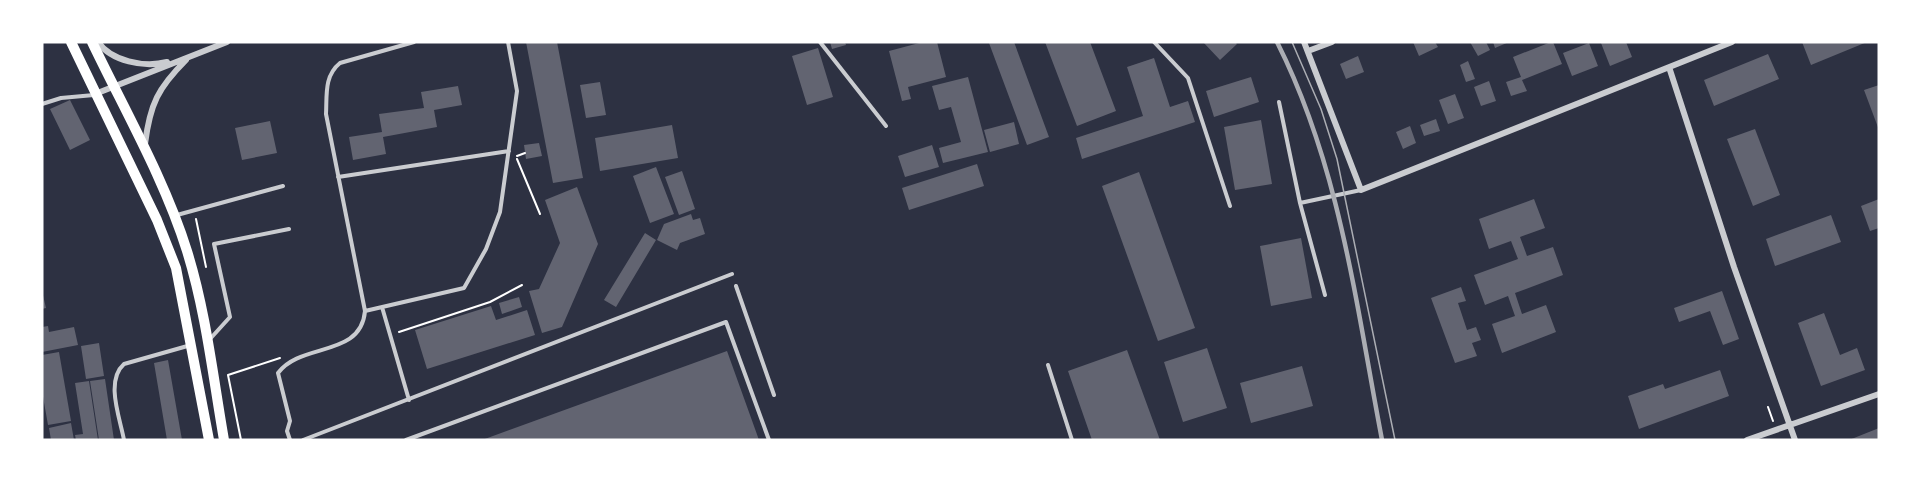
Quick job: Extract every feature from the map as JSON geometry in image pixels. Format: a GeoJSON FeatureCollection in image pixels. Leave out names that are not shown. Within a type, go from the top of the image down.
{"type":"FeatureCollection","features":[{"type":"Feature","properties":{"kind":"main road"},"geometry":{"type":"LineString","coordinates":[[71,42],[158,220],[176,268],[209,440]]}},
{"type":"Feature","properties":{"kind":"main road"},"geometry":{"type":"LineString","coordinates":[[92,42],[174,216],[195,280],[224,440]]}},
{"type":"Feature","properties":{"kind":"street"},"geometry":{"type":"LineString","coordinates":[[98,42],[102,49],[123,60],[141,64],[162,64],[190,56]]}},
{"type":"Feature","properties":{"kind":"street"},"geometry":{"type":"LineString","coordinates":[[95,94],[227,42]]}},
{"type":"Feature","properties":{"kind":"street"},"geometry":{"type":"LineString","coordinates":[[1304,42],[1361,190],[1732,42]]}},
{"type":"Feature","properties":{"kind":"street"},"geometry":{"type":"LineString","coordinates":[[1308,51],[1332,42]]}},
{"type":"Feature","properties":{"kind":"street"},"geometry":{"type":"LineString","coordinates":[[144,151],[148,119],[154,100],[165,81],[190,56]]}},
{"type":"Feature","properties":{"kind":"street"},"geometry":{"type":"LineString","coordinates":[[1669,67],[1734,267],[1795,440]]}},
{"type":"Feature","properties":{"kind":"street"},"geometry":{"type":"LineString","coordinates":[[1747,440],[1879,394]]}},
{"type":"Feature","properties":{"kind":"lane"},"geometry":{"type":"LineString","coordinates":[[290,440],[287,431],[290,420],[278,373],[286,363],[352,340],[364,323],[365,311],[326,114],[327,83],[331,70],[340,63],[414,42]]}},
{"type":"Feature","properties":{"kind":"lane"},"geometry":{"type":"LineString","coordinates":[[365,311],[464,288],[486,249],[500,212],[517,91],[508,42]]}},
{"type":"Feature","properties":{"kind":"lane"},"geometry":{"type":"LineString","coordinates":[[820,42],[886,126]]}},
{"type":"Feature","properties":{"kind":"lane"},"geometry":{"type":"LineString","coordinates":[[1154,42],[1188,78],[1230,206]]}},
{"type":"Feature","properties":{"kind":"lane"},"geometry":{"type":"LineString","coordinates":[[42,104],[61,98],[95,94]]}},
{"type":"Feature","properties":{"kind":"lane"},"geometry":{"type":"LineString","coordinates":[[1279,102],[1300,202],[1325,295]]}},
{"type":"Feature","properties":{"kind":"lane"},"geometry":{"type":"LineString","coordinates":[[338,177],[509,150]]}},
{"type":"Feature","properties":{"kind":"lane"},"geometry":{"type":"LineString","coordinates":[[174,216],[283,186]]}},
{"type":"Feature","properties":{"kind":"lane"},"geometry":{"type":"LineString","coordinates":[[1300,202],[1361,190]]}},
{"type":"Feature","properties":{"kind":"lane"},"geometry":{"type":"LineString","coordinates":[[207,342],[230,317],[214,244],[289,229]]}},
{"type":"Feature","properties":{"kind":"lane"},"geometry":{"type":"LineString","coordinates":[[303,440],[732,274]]}},
{"type":"Feature","properties":{"kind":"lane"},"geometry":{"type":"LineString","coordinates":[[736,286],[774,395]]}},
{"type":"Feature","properties":{"kind":"lane"},"geometry":{"type":"LineString","coordinates":[[382,307],[409,400]]}},
{"type":"Feature","properties":{"kind":"lane"},"geometry":{"type":"LineString","coordinates":[[406,440],[726,322],[769,440]]}},
{"type":"Feature","properties":{"kind":"lane"},"geometry":{"type":"LineString","coordinates":[[124,440],[114,387],[118,369],[124,364],[192,345]]}},
{"type":"Feature","properties":{"kind":"lane"},"geometry":{"type":"LineString","coordinates":[[1048,365],[1072,440]]}},
{"type":"Feature","properties":{"kind":"path"},"geometry":{"type":"LineString","coordinates":[[525,153],[514,156],[521,164],[540,214]]}},
{"type":"Feature","properties":{"kind":"path"},"geometry":{"type":"LineString","coordinates":[[390,335],[490,302],[522,285]]}},
{"type":"Feature","properties":{"kind":"path"},"geometry":{"type":"LineString","coordinates":[[1767,407],[1774,423]]}},
{"type":"Feature","properties":{"kind":"building"},"geometry":{"type":"Polygon","coordinates":[[[526,42],[557,42],[583,178],[553,183],[526,42]]]}},
{"type":"Feature","properties":{"kind":"building"},"geometry":{"type":"Polygon","coordinates":[[[830,42],[845,42],[846,45],[832,49],[830,42]]]}},
{"type":"Feature","properties":{"kind":"building"},"geometry":{"type":"Polygon","coordinates":[[[923,42],[937,42],[946,77],[908,87],[911,99],[902,101],[889,51],[923,42]]]}},
{"type":"Feature","properties":{"kind":"building"},"geometry":{"type":"Polygon","coordinates":[[[1014,42],[1049,137],[1027,145],[989,43],[1014,42]]]}},
{"type":"Feature","properties":{"kind":"building"},"geometry":{"type":"Polygon","coordinates":[[[1045,42],[1090,42],[1116,111],[1077,126],[1045,42]]]}},
{"type":"Feature","properties":{"kind":"building"},"geometry":{"type":"Polygon","coordinates":[[[1203,42],[1235,42],[1237,44],[1220,60],[1203,42]]]}},
{"type":"Feature","properties":{"kind":"building"},"geometry":{"type":"Polygon","coordinates":[[[1413,42],[1435,42],[1438,47],[1419,56],[1413,42]]]}},
{"type":"Feature","properties":{"kind":"building"},"geometry":{"type":"Polygon","coordinates":[[[1470,42],[1486,42],[1490,50],[1478,56],[1470,42]]]}},
{"type":"Feature","properties":{"kind":"building"},"geometry":{"type":"Polygon","coordinates":[[[1493,42],[1509,42],[1495,48],[1493,42]]]}},
{"type":"Feature","properties":{"kind":"building"},"geometry":{"type":"Polygon","coordinates":[[[1551,42],[1562,64],[1522,80],[1527,91],[1511,96],[1506,82],[1521,77],[1513,57],[1551,42]]]}},
{"type":"Feature","properties":{"kind":"building"},"geometry":{"type":"Polygon","coordinates":[[[1626,42],[1632,57],[1610,66],[1601,43],[1626,42]]]}},
{"type":"Feature","properties":{"kind":"building"},"geometry":{"type":"Polygon","coordinates":[[[1802,42],[1867,42],[1811,65],[1802,42]]]}},
{"type":"Feature","properties":{"kind":"building"},"geometry":{"type":"Polygon","coordinates":[[[1589,43],[1598,66],[1572,76],[1563,53],[1589,43]]]}},
{"type":"Feature","properties":{"kind":"building"},"geometry":{"type":"Polygon","coordinates":[[[818,48],[833,97],[807,105],[792,56],[818,48]]]}},
{"type":"Feature","properties":{"kind":"building"},"geometry":{"type":"Polygon","coordinates":[[[1768,54],[1779,79],[1714,106],[1704,80],[1768,54]]]}},
{"type":"Feature","properties":{"kind":"building"},"geometry":{"type":"Polygon","coordinates":[[[1358,56],[1364,72],[1346,79],[1340,64],[1358,56]]]}},
{"type":"Feature","properties":{"kind":"building"},"geometry":{"type":"Polygon","coordinates":[[[1154,58],[1170,107],[1188,101],[1195,122],[1082,159],[1076,138],[1143,116],[1127,67],[1154,58]]]}},
{"type":"Feature","properties":{"kind":"building"},"geometry":{"type":"Polygon","coordinates":[[[1468,61],[1475,79],[1466,82],[1460,65],[1468,61]]]}},
{"type":"Feature","properties":{"kind":"building"},"geometry":{"type":"Polygon","coordinates":[[[968,77],[988,152],[943,163],[939,148],[961,142],[951,107],[939,110],[932,86],[968,77]]]}},
{"type":"Feature","properties":{"kind":"building"},"geometry":{"type":"Polygon","coordinates":[[[1251,77],[1259,102],[1214,117],[1206,91],[1251,77]]]}},
{"type":"Feature","properties":{"kind":"building"},"geometry":{"type":"Polygon","coordinates":[[[1489,81],[1496,101],[1481,106],[1474,87],[1489,81]]]}},
{"type":"Feature","properties":{"kind":"building"},"geometry":{"type":"Polygon","coordinates":[[[600,82],[606,115],[586,118],[580,85],[600,82]]]}},
{"type":"Feature","properties":{"kind":"building"},"geometry":{"type":"Polygon","coordinates":[[[1879,85],[1879,130],[1864,90],[1879,85]]]}},
{"type":"Feature","properties":{"kind":"building"},"geometry":{"type":"Polygon","coordinates":[[[458,86],[462,105],[434,110],[437,127],[383,137],[386,154],[353,160],[349,137],[382,132],[379,114],[424,108],[421,92],[458,86]]]}},
{"type":"Feature","properties":{"kind":"building"},"geometry":{"type":"Polygon","coordinates":[[[1455,94],[1464,118],[1448,124],[1439,100],[1455,94]]]}},
{"type":"Feature","properties":{"kind":"building"},"geometry":{"type":"Polygon","coordinates":[[[70,100],[90,140],[70,150],[50,109],[70,100]]]}},
{"type":"Feature","properties":{"kind":"building"},"geometry":{"type":"Polygon","coordinates":[[[1436,119],[1440,131],[1424,136],[1420,125],[1436,119]]]}},
{"type":"Feature","properties":{"kind":"building"},"geometry":{"type":"Polygon","coordinates":[[[1261,120],[1272,184],[1235,190],[1224,127],[1261,120]]]}},
{"type":"Feature","properties":{"kind":"building"},"geometry":{"type":"Polygon","coordinates":[[[270,121],[277,153],[242,160],[235,128],[270,121]]]}},
{"type":"Feature","properties":{"kind":"building"},"geometry":{"type":"Polygon","coordinates":[[[1014,122],[1019,144],[990,152],[984,130],[1014,122]]]}},
{"type":"Feature","properties":{"kind":"building"},"geometry":{"type":"Polygon","coordinates":[[[672,125],[678,158],[600,171],[595,138],[672,125]]]}},
{"type":"Feature","properties":{"kind":"building"},"geometry":{"type":"Polygon","coordinates":[[[1410,126],[1416,143],[1403,149],[1396,132],[1410,126]]]}},
{"type":"Feature","properties":{"kind":"building"},"geometry":{"type":"Polygon","coordinates":[[[1755,129],[1780,195],[1753,206],[1727,139],[1755,129]]]}},
{"type":"Feature","properties":{"kind":"building"},"geometry":{"type":"Polygon","coordinates":[[[539,143],[542,156],[526,159],[524,145],[539,143]]]}},
{"type":"Feature","properties":{"kind":"building"},"geometry":{"type":"Polygon","coordinates":[[[932,145],[939,167],[905,177],[898,156],[932,145]]]}},
{"type":"Feature","properties":{"kind":"building"},"geometry":{"type":"Polygon","coordinates":[[[977,164],[984,186],[909,210],[902,188],[977,164]]]}},
{"type":"Feature","properties":{"kind":"building"},"geometry":{"type":"Polygon","coordinates":[[[656,167],[674,214],[650,223],[633,176],[656,167]]]}},
{"type":"Feature","properties":{"kind":"building"},"geometry":{"type":"Polygon","coordinates":[[[682,171],[695,209],[679,215],[665,177],[682,171]]]}},
{"type":"Feature","properties":{"kind":"building"},"geometry":{"type":"Polygon","coordinates":[[[1139,172],[1195,328],[1158,341],[1102,186],[1139,172]]]}},
{"type":"Feature","properties":{"kind":"building"},"geometry":{"type":"Polygon","coordinates":[[[577,187],[598,244],[562,327],[542,333],[529,291],[539,289],[560,243],[545,200],[577,187]]]}},
{"type":"Feature","properties":{"kind":"building"},"geometry":{"type":"Polygon","coordinates":[[[1534,199],[1545,228],[1520,237],[1527,256],[1553,247],[1563,275],[1515,293],[1522,314],[1546,305],[1556,332],[1502,353],[1492,324],[1515,316],[1508,296],[1485,305],[1474,275],[1518,259],[1511,241],[1489,249],[1479,219],[1534,199]]]}},
{"type":"Feature","properties":{"kind":"building"},"geometry":{"type":"Polygon","coordinates":[[[1879,199],[1879,228],[1870,231],[1861,206],[1879,199]]]}},
{"type":"Feature","properties":{"kind":"building"},"geometry":{"type":"Polygon","coordinates":[[[691,214],[693,220],[700,218],[705,234],[680,243],[677,250],[657,240],[664,224],[691,214]]]}},
{"type":"Feature","properties":{"kind":"building"},"geometry":{"type":"Polygon","coordinates":[[[1831,215],[1841,242],[1775,266],[1766,239],[1831,215]]]}},
{"type":"Feature","properties":{"kind":"building"},"geometry":{"type":"Polygon","coordinates":[[[645,233],[656,240],[616,307],[604,300],[645,233]]]}},
{"type":"Feature","properties":{"kind":"building"},"geometry":{"type":"Polygon","coordinates":[[[1301,238],[1312,298],[1271,306],[1260,246],[1301,238]]]}},
{"type":"Feature","properties":{"kind":"building"},"geometry":{"type":"Polygon","coordinates":[[[1461,287],[1466,301],[1458,303],[1467,330],[1476,327],[1481,340],[1472,343],[1477,356],[1455,363],[1431,298],[1461,287]]]}},
{"type":"Feature","properties":{"kind":"building"},"geometry":{"type":"Polygon","coordinates":[[[42,291],[46,308],[42,309],[42,291]]]}},
{"type":"Feature","properties":{"kind":"building"},"geometry":{"type":"Polygon","coordinates":[[[1722,291],[1739,339],[1723,345],[1710,311],[1679,322],[1674,308],[1722,291]]]}},
{"type":"Feature","properties":{"kind":"building"},"geometry":{"type":"Polygon","coordinates":[[[519,297],[522,307],[502,314],[499,303],[519,297]]]}},
{"type":"Feature","properties":{"kind":"building"},"geometry":{"type":"Polygon","coordinates":[[[491,306],[496,320],[527,310],[535,335],[427,369],[415,330],[491,306]]]}},
{"type":"Feature","properties":{"kind":"building"},"geometry":{"type":"Polygon","coordinates":[[[1824,313],[1840,355],[1857,348],[1865,370],[1821,386],[1798,323],[1824,313]]]}},
{"type":"Feature","properties":{"kind":"building"},"geometry":{"type":"Polygon","coordinates":[[[48,326],[49,332],[74,327],[78,345],[42,352],[42,327],[48,326]]]}},
{"type":"Feature","properties":{"kind":"building"},"geometry":{"type":"Polygon","coordinates":[[[99,343],[104,376],[86,379],[81,346],[99,343]]]}},
{"type":"Feature","properties":{"kind":"building"},"geometry":{"type":"Polygon","coordinates":[[[1207,348],[1227,408],[1183,422],[1164,362],[1207,348]]]}},
{"type":"Feature","properties":{"kind":"building"},"geometry":{"type":"Polygon","coordinates":[[[1127,350],[1160,440],[1092,440],[1068,371],[1127,350]]]}},
{"type":"Feature","properties":{"kind":"building"},"geometry":{"type":"Polygon","coordinates":[[[727,351],[759,440],[482,440],[727,351]]]}},
{"type":"Feature","properties":{"kind":"building"},"geometry":{"type":"Polygon","coordinates":[[[59,352],[71,421],[48,425],[42,391],[42,355],[59,352]]]}},
{"type":"Feature","properties":{"kind":"building"},"geometry":{"type":"Polygon","coordinates":[[[168,360],[182,440],[167,440],[154,363],[168,360]]]}},
{"type":"Feature","properties":{"kind":"building"},"geometry":{"type":"Polygon","coordinates":[[[1302,366],[1313,406],[1251,423],[1240,383],[1302,366]]]}},
{"type":"Feature","properties":{"kind":"building"},"geometry":{"type":"Polygon","coordinates":[[[1720,370],[1729,396],[1639,429],[1628,396],[1663,384],[1665,389],[1720,370]]]}},
{"type":"Feature","properties":{"kind":"building"},"geometry":{"type":"Polygon","coordinates":[[[105,379],[114,440],[99,440],[90,381],[105,379]]]}},
{"type":"Feature","properties":{"kind":"building"},"geometry":{"type":"Polygon","coordinates":[[[89,381],[98,440],[76,440],[75,435],[83,434],[75,383],[89,381]]]}},
{"type":"Feature","properties":{"kind":"building"},"geometry":{"type":"Polygon","coordinates":[[[71,423],[74,440],[51,440],[49,428],[71,423]]]}},
{"type":"Feature","properties":{"kind":"building"},"geometry":{"type":"Polygon","coordinates":[[[1879,428],[1879,440],[1849,440],[1879,428]]]}},
{"type":"Feature","properties":{"kind":"tram line"},"geometry":{"type":"LineString","coordinates":[[1292,42],[1321,109],[1337,159],[1395,440]]}},
{"type":"Feature","properties":{"kind":"railway"},"geometry":{"type":"LineString","coordinates":[[1277,42],[1299,89],[1331,187],[1354,287],[1382,440]]}}]}
